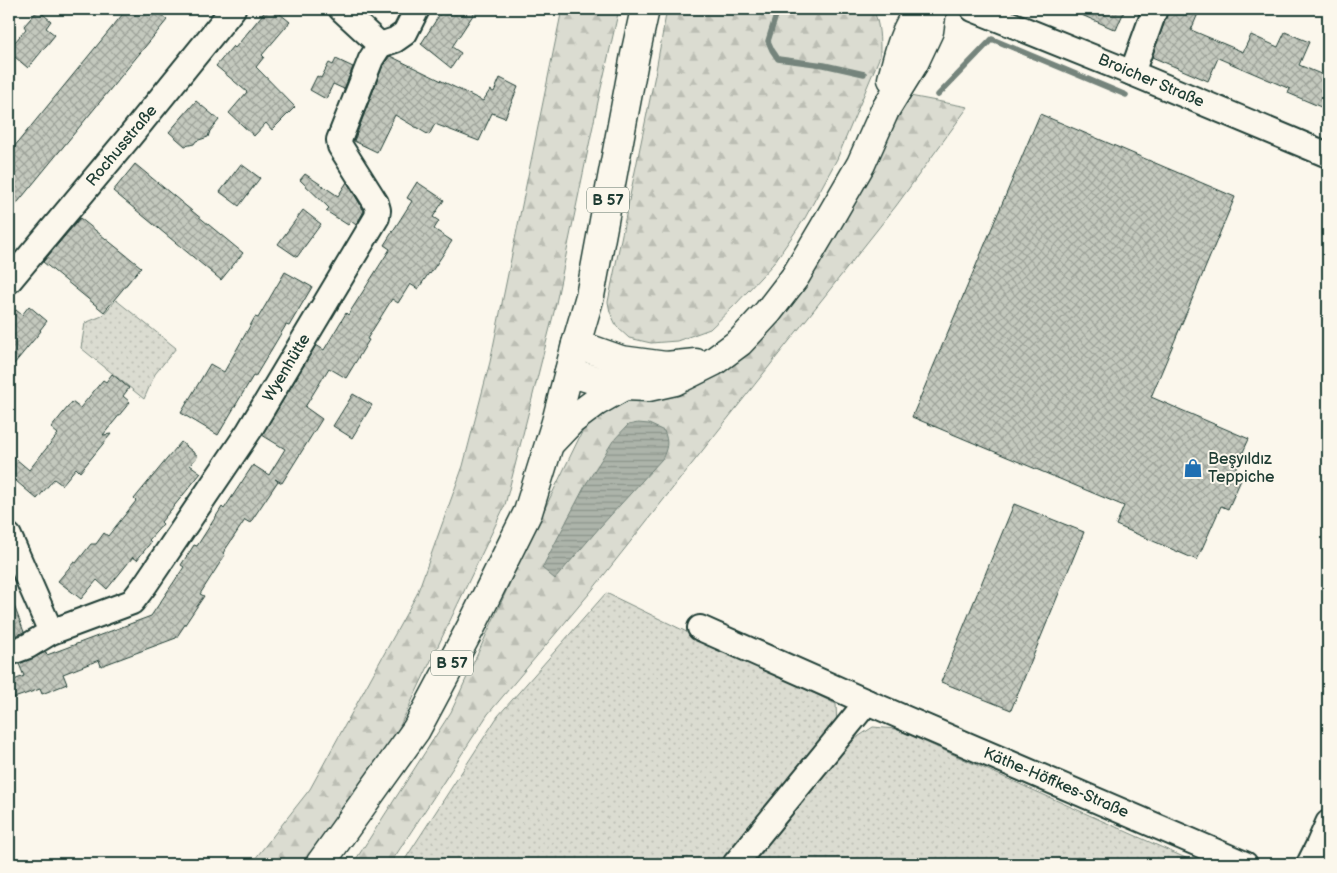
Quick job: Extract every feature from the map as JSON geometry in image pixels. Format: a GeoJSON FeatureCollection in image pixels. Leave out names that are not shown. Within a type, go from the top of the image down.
{"type":"FeatureCollection","features":[{"type":"Feature","properties":{"kind":"main road","name":"B 57"},"geometry":{"type":"LineString","coordinates":[[320,864],[416,730],[471,627],[528,512],[550,444],[590,296],[645,9]]}},
{"type":"Feature","properties":{"kind":"main road"},"geometry":{"type":"LineString","coordinates":[[896,9],[904,39]]}},
{"type":"Feature","properties":{"kind":"main road"},"geometry":{"type":"LineString","coordinates":[[885,110],[904,39],[913,17],[920,9]]}},
{"type":"Feature","properties":{"kind":"main road"},"geometry":{"type":"LineString","coordinates":[[569,372],[608,384],[648,387],[676,381],[712,362],[740,342],[768,312],[795,277],[861,164],[885,110],[914,64],[929,31],[932,9]]}},
{"type":"Feature","properties":{"kind":"main road"},"geometry":{"type":"LineString","coordinates":[[576,344],[621,360],[666,366],[712,362]]}},
{"type":"Feature","properties":{"kind":"main road"},"geometry":{"type":"LineString","coordinates":[[550,444],[572,420],[596,402],[624,386]]}},
{"type":"Feature","properties":{"kind":"street","name":"Rochusstraße"},"geometry":{"type":"LineString","coordinates":[[9,281],[233,9]]}},
{"type":"Feature","properties":{"kind":"street"},"geometry":{"type":"LineString","coordinates":[[341,9],[380,45],[396,40],[405,33],[416,9]]}},
{"type":"Feature","properties":{"kind":"street","name":"Broicher Straße"},"geometry":{"type":"LineString","coordinates":[[973,9],[1328,155]]}},
{"type":"Feature","properties":{"kind":"street"},"geometry":{"type":"LineString","coordinates":[[1132,73],[1155,9]]}},
{"type":"Feature","properties":{"kind":"street","name":"Wyenhütte"},"geometry":{"type":"LineString","coordinates":[[9,653],[28,646],[51,632],[132,602],[146,585],[249,430],[377,217],[376,203],[340,146],[339,140],[371,59],[380,45]]}},
{"type":"Feature","properties":{"kind":"street"},"geometry":{"type":"LineString","coordinates":[[9,536],[51,632]]}},
{"type":"Feature","properties":{"kind":"street","name":"Käthe-Höffkes-Straße"},"geometry":{"type":"LineString","coordinates":[[700,628],[867,702],[1245,864]]}},
{"type":"Feature","properties":{"kind":"street"},"geometry":{"type":"LineString","coordinates":[[735,864],[867,702]]}},
{"type":"Feature","properties":{"kind":"street"},"geometry":{"type":"LineString","coordinates":[[1309,864],[1328,823]]}},
{"type":"Feature","properties":{"kind":"green space"},"geometry":{"type":"Polygon","coordinates":[[[562,9],[619,9],[555,308],[505,505],[398,730],[328,838],[308,864],[251,864],[310,789],[417,594],[463,466],[490,362],[562,9]]]}},
{"type":"Feature","properties":{"kind":"green space"},"geometry":{"type":"Polygon","coordinates":[[[667,9],[873,9],[880,38],[880,56],[837,159],[805,218],[773,264],[710,329],[677,341],[651,343],[629,338],[617,327],[610,312],[608,302],[667,9]]]}},
{"type":"Feature","properties":{"kind":"green space"},"geometry":{"type":"Polygon","coordinates":[[[910,96],[968,107],[896,206],[589,594],[488,714],[390,864],[353,864],[451,712],[531,537],[583,430],[593,415],[605,405],[702,382],[721,374],[745,356],[822,254],[910,96]]]}},
{"type":"Feature","properties":{"kind":"green space"},"geometry":{"type":"Polygon","coordinates":[[[116,300],[176,348],[155,374],[144,399],[81,348],[85,323],[102,316],[116,300]]]}},
{"type":"Feature","properties":{"kind":"green space"},"geometry":{"type":"Polygon","coordinates":[[[606,593],[836,704],[837,726],[723,864],[402,864],[498,716],[606,593]]]}},
{"type":"Feature","properties":{"kind":"green space"},"geometry":{"type":"Polygon","coordinates":[[[873,727],[896,729],[1199,864],[751,864],[853,740],[873,727]]]}},
{"type":"Feature","properties":{"kind":"shaded area"},"geometry":{"type":"Polygon","coordinates":[[[638,423],[649,424],[664,431],[667,445],[662,459],[555,579],[542,568],[586,484],[613,441],[628,425],[638,423]]]}},
{"type":"Feature","properties":{"kind":"building"},"geometry":{"type":"Polygon","coordinates":[[[127,9],[154,9],[167,20],[9,213],[9,153],[127,9]]]}},
{"type":"Feature","properties":{"kind":"building"},"geometry":{"type":"Polygon","coordinates":[[[267,9],[274,9],[290,22],[262,55],[264,57],[256,67],[295,107],[272,130],[266,123],[254,136],[229,113],[247,92],[216,66],[233,46],[235,48],[267,9]]]}},
{"type":"Feature","properties":{"kind":"building"},"geometry":{"type":"Polygon","coordinates":[[[443,9],[477,9],[452,47],[461,53],[451,68],[421,44],[443,9]]]}},
{"type":"Feature","properties":{"kind":"building"},"geometry":{"type":"Polygon","coordinates":[[[1068,9],[1125,9],[1116,30],[1068,9]]]}},
{"type":"Feature","properties":{"kind":"building"},"geometry":{"type":"Polygon","coordinates":[[[1169,9],[1200,9],[1191,30],[1243,52],[1251,35],[1278,47],[1285,32],[1309,42],[1299,65],[1328,77],[1328,110],[1288,93],[1290,89],[1218,58],[1208,81],[1152,57],[1169,9]]]}},
{"type":"Feature","properties":{"kind":"building"},"geometry":{"type":"Polygon","coordinates":[[[38,10],[51,21],[46,28],[55,35],[28,68],[9,52],[9,49],[26,29],[24,26],[38,10]]]}},
{"type":"Feature","properties":{"kind":"building"},"geometry":{"type":"Polygon","coordinates":[[[390,56],[483,101],[490,90],[494,92],[500,78],[518,87],[505,118],[492,113],[479,141],[435,124],[429,135],[395,115],[377,152],[354,141],[383,65],[390,56]]]}},
{"type":"Feature","properties":{"kind":"building"},"geometry":{"type":"Polygon","coordinates":[[[336,59],[353,67],[344,89],[333,84],[326,99],[310,90],[317,76],[321,78],[329,63],[333,65],[336,59]]]}},
{"type":"Feature","properties":{"kind":"building"},"geometry":{"type":"Polygon","coordinates":[[[196,101],[219,120],[210,131],[208,137],[185,146],[169,132],[196,101]]]}},
{"type":"Feature","properties":{"kind":"building"},"geometry":{"type":"Polygon","coordinates":[[[1040,114],[1235,197],[1151,397],[1249,439],[1232,476],[1241,480],[1228,509],[1221,506],[1197,560],[1116,525],[1124,506],[912,417],[1040,114]]]}},
{"type":"Feature","properties":{"kind":"building"},"geometry":{"type":"Polygon","coordinates":[[[135,164],[243,253],[221,280],[113,191],[135,164]]]}},
{"type":"Feature","properties":{"kind":"building"},"geometry":{"type":"Polygon","coordinates":[[[241,164],[260,178],[239,206],[220,192],[241,164]]]}},
{"type":"Feature","properties":{"kind":"building"},"geometry":{"type":"Polygon","coordinates":[[[305,174],[338,196],[347,182],[364,211],[356,225],[351,221],[348,225],[326,211],[329,208],[300,180],[305,174]]]}},
{"type":"Feature","properties":{"kind":"building"},"geometry":{"type":"Polygon","coordinates":[[[417,182],[444,200],[433,217],[439,221],[434,229],[452,241],[418,289],[410,284],[398,303],[392,299],[346,378],[329,368],[305,407],[322,419],[282,483],[275,479],[278,481],[250,523],[245,520],[223,553],[225,555],[200,594],[204,596],[176,638],[101,666],[99,660],[63,674],[67,684],[42,694],[40,689],[14,698],[9,682],[24,676],[19,664],[46,652],[47,655],[151,616],[184,567],[181,565],[194,545],[197,546],[222,507],[224,509],[253,465],[269,475],[285,449],[262,435],[316,345],[324,350],[346,313],[348,315],[390,249],[384,245],[412,201],[407,198],[417,182]]]}},
{"type":"Feature","properties":{"kind":"building"},"geometry":{"type":"Polygon","coordinates":[[[303,210],[321,224],[297,257],[278,244],[303,210]]]}},
{"type":"Feature","properties":{"kind":"building"},"geometry":{"type":"Polygon","coordinates":[[[80,218],[141,267],[104,312],[43,262],[80,218]]]}},
{"type":"Feature","properties":{"kind":"building"},"geometry":{"type":"Polygon","coordinates":[[[285,272],[312,287],[289,326],[286,325],[255,377],[253,376],[218,435],[181,413],[210,364],[224,372],[255,317],[258,318],[285,272]]]}},
{"type":"Feature","properties":{"kind":"building"},"geometry":{"type":"Polygon","coordinates":[[[29,306],[47,321],[9,370],[9,318],[16,310],[22,315],[29,306]]]}},
{"type":"Feature","properties":{"kind":"building"},"geometry":{"type":"Polygon","coordinates":[[[112,374],[129,388],[123,396],[130,402],[103,435],[111,434],[80,472],[76,468],[62,485],[54,479],[37,499],[9,475],[9,453],[29,470],[58,434],[51,428],[72,402],[80,408],[103,380],[106,382],[112,374]]]}},
{"type":"Feature","properties":{"kind":"building"},"geometry":{"type":"Polygon","coordinates":[[[353,394],[372,405],[352,438],[333,426],[353,394]]]}},
{"type":"Feature","properties":{"kind":"building"},"geometry":{"type":"Polygon","coordinates":[[[181,442],[198,456],[190,465],[201,473],[161,522],[163,524],[149,540],[151,542],[137,560],[133,557],[107,589],[97,580],[81,599],[58,581],[91,544],[96,544],[104,533],[108,536],[136,501],[134,499],[181,442]]]}},
{"type":"Feature","properties":{"kind":"building"},"geometry":{"type":"Polygon","coordinates":[[[1014,504],[1084,532],[1011,710],[941,682],[1014,504]]]}},
{"type":"Feature","properties":{"kind":"building"},"geometry":{"type":"Polygon","coordinates":[[[9,596],[24,632],[9,638],[9,596]]]}},
{"type":"Feature","properties":{"kind":"waterway"},"geometry":{"type":"LineString","coordinates":[[778,9],[768,41],[778,59],[824,65],[864,74]]}},
{"type":"Feature","properties":{"kind":"waterway"},"geometry":{"type":"LineString","coordinates":[[938,95],[992,39],[1126,95]]}},
{"type":"Feature","properties":{"kind":"place","name":"Beşyıldız Teppiche"},"geometry":{"type":"Point","coordinates":[1193,468]}}]}
